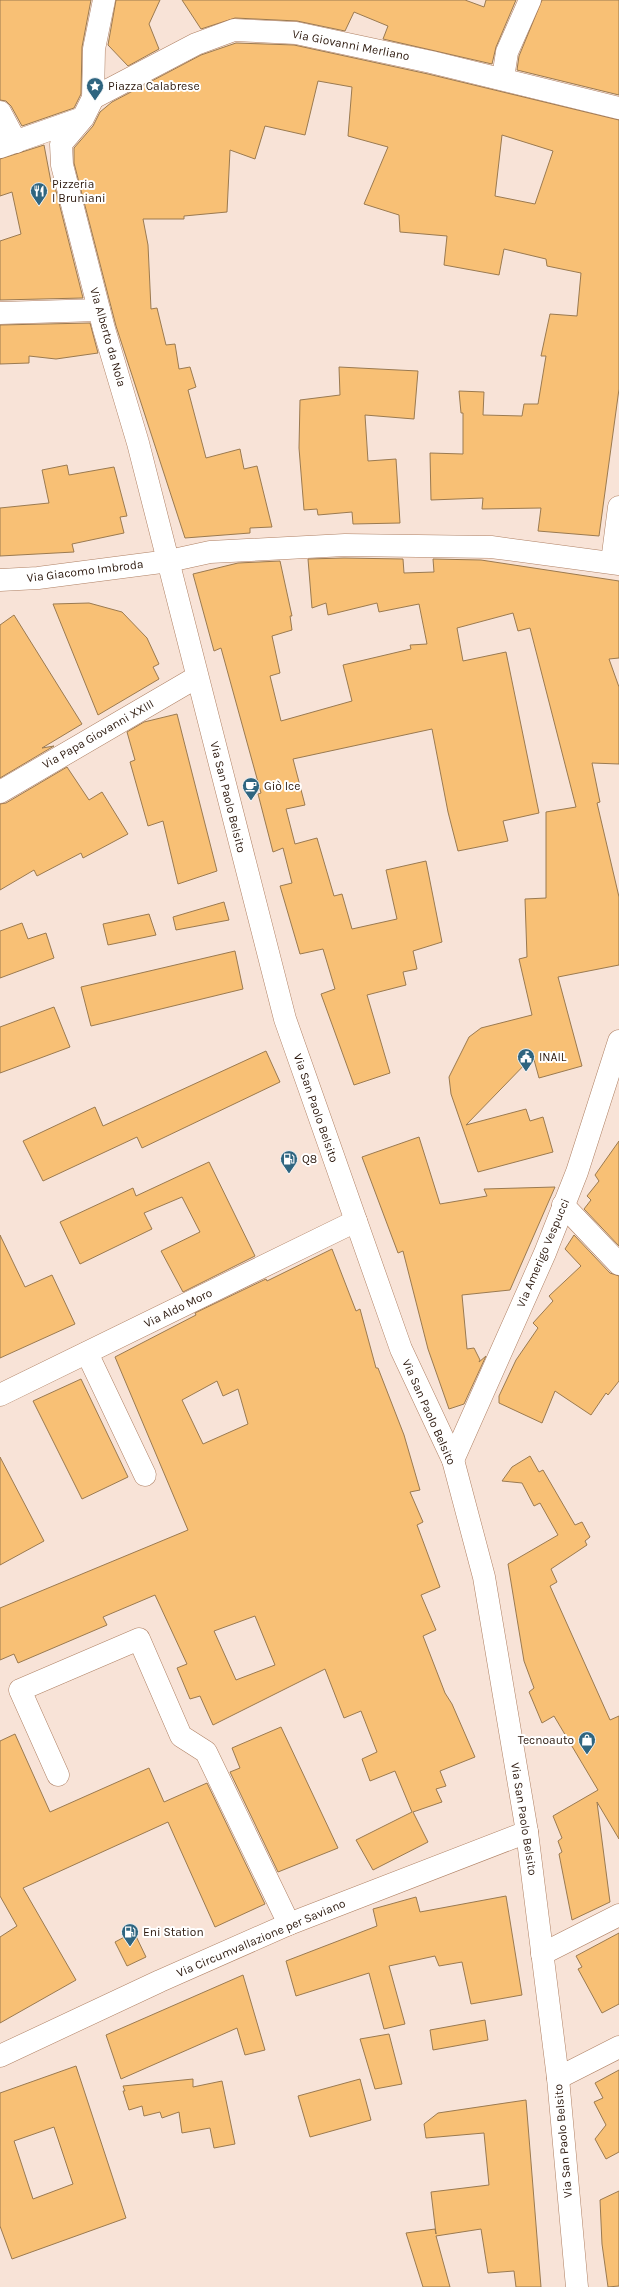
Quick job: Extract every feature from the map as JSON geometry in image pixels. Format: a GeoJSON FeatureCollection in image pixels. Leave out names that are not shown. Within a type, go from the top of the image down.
{"type":"FeatureCollection","features":[{"type":"Feature","properties":{"kind":"street"},"geometry":{"type":"LineString","coordinates":[[93,98],[94,49],[104,0]]}},
{"type":"Feature","properties":{"kind":"street"},"geometry":{"type":"LineString","coordinates":[[502,78],[508,52],[530,0]]}},
{"type":"Feature","properties":{"kind":"street","name":"Via Giovanni Merliano"},"geometry":{"type":"LineString","coordinates":[[93,98],[196,44],[234,30],[296,33],[502,78],[619,108]]}},
{"type":"Feature","properties":{"kind":"street","name":"Via Alberto da Nola"},"geometry":{"type":"LineString","coordinates":[[93,98],[83,118],[61,144],[62,165],[99,310],[138,443],[169,561]]}},
{"type":"Feature","properties":{"kind":"street"},"geometry":{"type":"LineString","coordinates":[[0,112],[8,144],[83,118]]}},
{"type":"Feature","properties":{"kind":"street"},"geometry":{"type":"LineString","coordinates":[[0,313],[99,310]]}},
{"type":"Feature","properties":{"kind":"street"},"geometry":{"type":"LineString","coordinates":[[615,563],[619,507]]}},
{"type":"Feature","properties":{"kind":"street","name":"Via Giacomo Imbroda"},"geometry":{"type":"LineString","coordinates":[[0,580],[38,578],[169,561],[210,552],[344,545],[491,548],[615,563]]}},
{"type":"Feature","properties":{"kind":"street","name":"Via San Paolo Belsito"},"geometry":{"type":"LineString","coordinates":[[169,561],[197,677],[285,1019],[401,1349],[453,1460],[484,1577],[527,1832],[558,2078],[577,2287]]}},
{"type":"Feature","properties":{"kind":"street","name":"Via Papa Giovanni XXIII"},"geometry":{"type":"LineString","coordinates":[[0,792],[197,677]]}},
{"type":"Feature","properties":{"kind":"street","name":"Via Amerigo Vespucci"},"geometry":{"type":"LineString","coordinates":[[453,1460],[545,1253],[576,1172],[619,1041]]}},
{"type":"Feature","properties":{"kind":"street"},"geometry":{"type":"LineString","coordinates":[[563,1205],[619,1264]]}},
{"type":"Feature","properties":{"kind":"street","name":"Via Aldo Moro"},"geometry":{"type":"LineString","coordinates":[[0,1395],[356,1222]]}},
{"type":"Feature","properties":{"kind":"street"},"geometry":{"type":"LineString","coordinates":[[87,1353],[145,1475]]}},
{"type":"Feature","properties":{"kind":"street"},"geometry":{"type":"LineString","coordinates":[[58,1775],[20,1690],[139,1639],[181,1736],[206,1752],[290,1924]]}},
{"type":"Feature","properties":{"kind":"street","name":"Via Circumvallazione per Saviano"},"geometry":{"type":"LineString","coordinates":[[0,2056],[160,1981],[290,1924],[527,1832]]}},
{"type":"Feature","properties":{"kind":"street"},"geometry":{"type":"LineString","coordinates":[[542,1954],[619,1915]]}},
{"type":"Feature","properties":{"kind":"street"},"geometry":{"type":"LineString","coordinates":[[558,2078],[619,2047]]}},
{"type":"Feature","properties":{"kind":"building"},"geometry":{"type":"Polygon","coordinates":[[[0,0],[91,0],[82,47],[81,94],[74,108],[22,126],[11,106],[6,101],[0,100],[0,0]]]}},
{"type":"Feature","properties":{"kind":"building"},"geometry":{"type":"Polygon","coordinates":[[[116,0],[160,0],[149,24],[159,49],[128,66],[108,45],[116,0]]]}},
{"type":"Feature","properties":{"kind":"building"},"geometry":{"type":"Polygon","coordinates":[[[182,0],[465,0],[484,7],[486,0],[516,0],[496,47],[492,64],[383,39],[388,26],[354,12],[345,31],[297,21],[235,18],[201,29],[182,0]]]}},
{"type":"Feature","properties":{"kind":"building"},"geometry":{"type":"Polygon","coordinates":[[[542,0],[619,0],[619,95],[517,70],[519,56],[542,0]]]}},
{"type":"Feature","properties":{"kind":"building"},"geometry":{"type":"Polygon","coordinates":[[[236,43],[294,45],[428,74],[619,120],[619,389],[599,536],[538,531],[541,508],[482,509],[483,498],[431,500],[430,453],[463,454],[463,413],[461,413],[459,391],[484,392],[483,415],[522,416],[524,404],[538,404],[546,356],[541,356],[550,314],[577,316],[581,273],[547,266],[546,259],[504,249],[499,275],[444,265],[447,236],[400,232],[399,215],[364,204],[388,147],[348,136],[352,87],[318,81],[305,135],[265,126],[255,159],[230,150],[227,212],[184,216],[184,219],[143,219],[148,245],[151,309],[157,308],[166,345],[175,344],[179,369],[190,367],[196,387],[188,390],[206,458],[240,449],[244,469],[257,466],[272,527],[250,528],[250,533],[185,538],[116,326],[74,163],[74,148],[93,126],[100,112],[112,102],[201,55],[236,43]],[[502,135],[495,196],[535,204],[553,151],[502,135]]]}},
{"type":"Feature","properties":{"kind":"building"},"geometry":{"type":"Polygon","coordinates":[[[44,145],[51,182],[53,179],[83,298],[0,300],[0,241],[21,234],[12,192],[0,196],[0,159],[44,145]]]}},
{"type":"Feature","properties":{"kind":"building"},"geometry":{"type":"Polygon","coordinates":[[[90,323],[98,353],[56,359],[29,356],[29,363],[0,364],[0,325],[90,323]]]}},
{"type":"Feature","properties":{"kind":"building"},"geometry":{"type":"Polygon","coordinates":[[[339,367],[418,371],[414,419],[365,415],[368,461],[396,459],[400,523],[353,524],[352,512],[318,515],[317,509],[304,510],[299,448],[300,400],[340,395],[339,367]]]}},
{"type":"Feature","properties":{"kind":"building"},"geometry":{"type":"Polygon","coordinates":[[[67,465],[69,475],[114,467],[127,516],[120,517],[124,533],[72,544],[74,552],[0,556],[0,508],[49,503],[42,470],[67,465]]]}},
{"type":"Feature","properties":{"kind":"building"},"geometry":{"type":"Polygon","coordinates":[[[308,559],[403,559],[404,573],[434,572],[433,559],[481,560],[619,581],[619,658],[609,659],[619,687],[619,764],[592,763],[600,802],[597,803],[619,897],[619,965],[558,977],[582,1066],[539,1078],[533,1056],[466,1125],[526,1109],[530,1121],[543,1117],[553,1152],[478,1172],[451,1094],[449,1077],[469,1037],[481,1028],[532,1015],[519,959],[527,957],[525,899],[546,898],[546,812],[576,807],[530,628],[518,631],[513,613],[457,628],[463,661],[506,652],[539,813],[503,821],[508,841],[458,851],[448,812],[432,729],[293,759],[305,805],[286,809],[295,844],[317,838],[334,896],[342,894],[352,929],[397,919],[386,870],[426,861],[442,942],[413,951],[417,969],[403,972],[406,985],[367,995],[390,1073],[354,1085],[321,994],[335,989],[323,949],[300,954],[280,886],[292,883],[283,848],[273,852],[258,794],[261,793],[221,648],[214,651],[193,574],[238,563],[280,561],[292,616],[290,616],[292,630],[272,636],[280,673],[270,676],[281,721],[352,701],[343,665],[411,649],[410,645],[427,644],[419,604],[379,612],[377,603],[328,615],[326,603],[312,608],[308,559]]]}},
{"type":"Feature","properties":{"kind":"building"},"geometry":{"type":"Polygon","coordinates":[[[89,603],[122,612],[147,638],[159,664],[153,667],[159,679],[98,715],[53,604],[89,603]]]}},
{"type":"Feature","properties":{"kind":"building"},"geometry":{"type":"Polygon","coordinates":[[[14,615],[82,724],[42,748],[54,746],[0,778],[0,625],[14,615]]]}},
{"type":"Feature","properties":{"kind":"building"},"geometry":{"type":"Polygon","coordinates":[[[177,714],[217,871],[178,884],[163,821],[148,826],[130,762],[135,760],[127,732],[144,722],[177,714]]]}},
{"type":"Feature","properties":{"kind":"building"},"geometry":{"type":"Polygon","coordinates":[[[67,767],[89,800],[102,792],[128,834],[83,858],[81,853],[37,876],[34,870],[0,890],[0,804],[6,803],[67,767]]]}},
{"type":"Feature","properties":{"kind":"building"},"geometry":{"type":"Polygon","coordinates":[[[224,902],[229,920],[176,930],[173,917],[224,902]]]}},
{"type":"Feature","properties":{"kind":"building"},"geometry":{"type":"Polygon","coordinates":[[[149,914],[156,935],[108,945],[103,924],[149,914]]]}},
{"type":"Feature","properties":{"kind":"building"},"geometry":{"type":"Polygon","coordinates":[[[22,923],[28,939],[46,933],[54,958],[0,978],[0,931],[22,923]]]}},
{"type":"Feature","properties":{"kind":"building"},"geometry":{"type":"Polygon","coordinates":[[[235,951],[243,989],[91,1026],[81,987],[235,951]]]}},
{"type":"Feature","properties":{"kind":"building"},"geometry":{"type":"Polygon","coordinates":[[[54,1007],[70,1047],[0,1073],[0,1027],[54,1007]]]}},
{"type":"Feature","properties":{"kind":"building"},"geometry":{"type":"Polygon","coordinates":[[[266,1051],[280,1082],[142,1148],[137,1137],[43,1181],[23,1141],[95,1107],[103,1126],[266,1051]]]}},
{"type":"Feature","properties":{"kind":"building"},"geometry":{"type":"Polygon","coordinates":[[[419,1137],[440,1204],[487,1196],[484,1189],[555,1187],[510,1290],[462,1295],[467,1349],[474,1348],[480,1360],[479,1362],[486,1356],[464,1404],[449,1409],[428,1349],[403,1251],[398,1253],[362,1157],[419,1137]]]}},
{"type":"Feature","properties":{"kind":"building"},"geometry":{"type":"Polygon","coordinates":[[[619,1141],[619,1246],[584,1209],[591,1200],[587,1196],[599,1181],[595,1175],[619,1141]]]}},
{"type":"Feature","properties":{"kind":"building"},"geometry":{"type":"Polygon","coordinates":[[[209,1162],[255,1256],[183,1292],[161,1251],[200,1232],[182,1197],[144,1213],[152,1229],[80,1264],[60,1222],[133,1188],[136,1196],[209,1162]]]}},
{"type":"Feature","properties":{"kind":"building"},"geometry":{"type":"Polygon","coordinates":[[[0,1235],[25,1287],[52,1275],[75,1324],[0,1358],[0,1235]]]}},
{"type":"Feature","properties":{"kind":"building"},"geometry":{"type":"Polygon","coordinates":[[[574,1235],[610,1273],[619,1276],[619,1381],[608,1395],[606,1393],[591,1415],[555,1391],[542,1423],[499,1403],[499,1396],[516,1360],[538,1328],[533,1323],[553,1301],[549,1296],[581,1266],[565,1249],[574,1235]]]}},
{"type":"Feature","properties":{"kind":"building"},"geometry":{"type":"Polygon","coordinates":[[[332,1249],[356,1311],[360,1309],[376,1368],[378,1368],[404,1435],[420,1490],[410,1492],[423,1522],[417,1525],[440,1587],[421,1595],[436,1630],[423,1636],[445,1693],[452,1704],[475,1757],[440,1771],[446,1786],[436,1789],[442,1802],[413,1812],[428,1842],[373,1870],[356,1840],[412,1812],[395,1771],[370,1781],[362,1759],[377,1752],[361,1711],[344,1718],[325,1669],[213,1725],[200,1696],[190,1699],[177,1668],[187,1664],[155,1595],[103,1617],[107,1625],[18,1663],[14,1654],[0,1660],[0,1608],[188,1530],[115,1357],[196,1315],[195,1313],[266,1279],[267,1281],[332,1249]],[[217,1381],[182,1400],[203,1444],[248,1424],[238,1389],[223,1396],[217,1381]],[[255,1616],[214,1631],[236,1680],[275,1665],[255,1616]]]}},
{"type":"Feature","properties":{"kind":"building"},"geometry":{"type":"Polygon","coordinates":[[[81,1379],[128,1477],[82,1499],[33,1401],[81,1379]]]}},
{"type":"Feature","properties":{"kind":"building"},"geometry":{"type":"Polygon","coordinates":[[[530,1456],[539,1472],[543,1470],[575,1525],[582,1522],[590,1537],[585,1541],[587,1545],[551,1569],[557,1582],[550,1586],[610,1720],[619,1716],[619,1839],[597,1802],[610,1902],[572,1920],[559,1854],[562,1852],[558,1841],[562,1838],[553,1816],[598,1790],[554,1716],[542,1723],[529,1692],[534,1688],[524,1661],[508,1564],[558,1535],[540,1503],[534,1506],[522,1483],[502,1481],[512,1467],[530,1456]]]}},
{"type":"Feature","properties":{"kind":"building"},"geometry":{"type":"Polygon","coordinates":[[[0,1457],[44,1541],[0,1565],[0,1457]]]}},
{"type":"Feature","properties":{"kind":"building"},"geometry":{"type":"Polygon","coordinates":[[[281,1727],[338,1848],[278,1872],[230,1772],[240,1768],[232,1748],[281,1727]]]}},
{"type":"Feature","properties":{"kind":"building"},"geometry":{"type":"Polygon","coordinates":[[[15,1734],[50,1812],[149,1768],[164,1802],[207,1783],[265,1904],[215,1927],[168,1822],[23,1888],[76,1980],[0,2023],[0,1937],[17,1926],[0,1896],[0,1741],[15,1734]]]}},
{"type":"Feature","properties":{"kind":"building"},"geometry":{"type":"Polygon","coordinates":[[[506,1896],[522,1995],[471,2004],[462,1962],[439,1966],[435,1956],[389,1966],[405,2024],[384,2029],[369,1973],[296,1996],[286,1961],[377,1926],[373,1909],[416,1897],[420,1912],[506,1896]]]}},
{"type":"Feature","properties":{"kind":"building"},"geometry":{"type":"Polygon","coordinates":[[[134,1932],[146,1957],[127,1966],[115,1942],[134,1932]]]}},
{"type":"Feature","properties":{"kind":"building"},"geometry":{"type":"Polygon","coordinates":[[[619,1933],[619,2004],[602,2013],[578,1969],[582,1967],[576,1956],[619,1933]]]}},
{"type":"Feature","properties":{"kind":"building"},"geometry":{"type":"Polygon","coordinates":[[[243,1975],[265,2050],[245,2055],[237,2028],[121,2079],[106,2035],[243,1975]]]}},
{"type":"Feature","properties":{"kind":"building"},"geometry":{"type":"Polygon","coordinates":[[[485,2020],[488,2040],[433,2050],[430,2030],[485,2020]]]}},
{"type":"Feature","properties":{"kind":"building"},"geometry":{"type":"Polygon","coordinates":[[[389,2034],[402,2084],[375,2089],[360,2039],[389,2034]]]}},
{"type":"Feature","properties":{"kind":"building"},"geometry":{"type":"Polygon","coordinates":[[[76,2066],[126,2218],[12,2259],[0,2226],[0,2093],[76,2066]],[[54,2127],[14,2141],[33,2199],[73,2184],[54,2127]]]}},
{"type":"Feature","properties":{"kind":"building"},"geometry":{"type":"Polygon","coordinates":[[[619,2070],[619,2152],[606,2159],[595,2139],[606,2125],[594,2102],[603,2098],[595,2083],[619,2070]]]}},
{"type":"Feature","properties":{"kind":"building"},"geometry":{"type":"Polygon","coordinates":[[[193,2079],[193,2087],[222,2081],[235,2144],[214,2148],[210,2128],[182,2133],[179,2112],[162,2118],[160,2112],[144,2116],[142,2106],[129,2110],[123,2091],[125,2091],[123,2086],[193,2079]]]}},
{"type":"Feature","properties":{"kind":"building"},"geometry":{"type":"Polygon","coordinates":[[[360,2079],[371,2120],[310,2137],[298,2096],[360,2079]]]}},
{"type":"Feature","properties":{"kind":"building"},"geometry":{"type":"Polygon","coordinates":[[[526,2100],[541,2287],[516,2287],[514,2271],[488,2273],[481,2229],[436,2236],[450,2287],[423,2287],[406,2233],[435,2229],[436,2234],[431,2192],[489,2185],[484,2133],[426,2138],[424,2124],[438,2113],[526,2100]]]}},
{"type":"Feature","properties":{"kind":"building"},"geometry":{"type":"Polygon","coordinates":[[[619,2191],[619,2286],[608,2287],[602,2244],[600,2200],[619,2191]]]}},
{"type":"Feature","properties":{"kind":"place","name":"Piazza Calabrese"},"geometry":{"type":"Point","coordinates":[95,101]}},
{"type":"Feature","properties":{"kind":"place","name":"Pizzeria I Bruniani"},"geometry":{"type":"Point","coordinates":[39,206]}},
{"type":"Feature","properties":{"kind":"place","name":"Giò Ice"},"geometry":{"type":"Point","coordinates":[251,801]}},
{"type":"Feature","properties":{"kind":"place","name":"INAIL"},"geometry":{"type":"Point","coordinates":[526,1072]}},
{"type":"Feature","properties":{"kind":"place","name":"Q8"},"geometry":{"type":"Point","coordinates":[289,1174]}},
{"type":"Feature","properties":{"kind":"place","name":"Tecnoauto"},"geometry":{"type":"Point","coordinates":[587,1755]}},
{"type":"Feature","properties":{"kind":"place","name":"Eni Station"},"geometry":{"type":"Point","coordinates":[130,1947]}}]}
